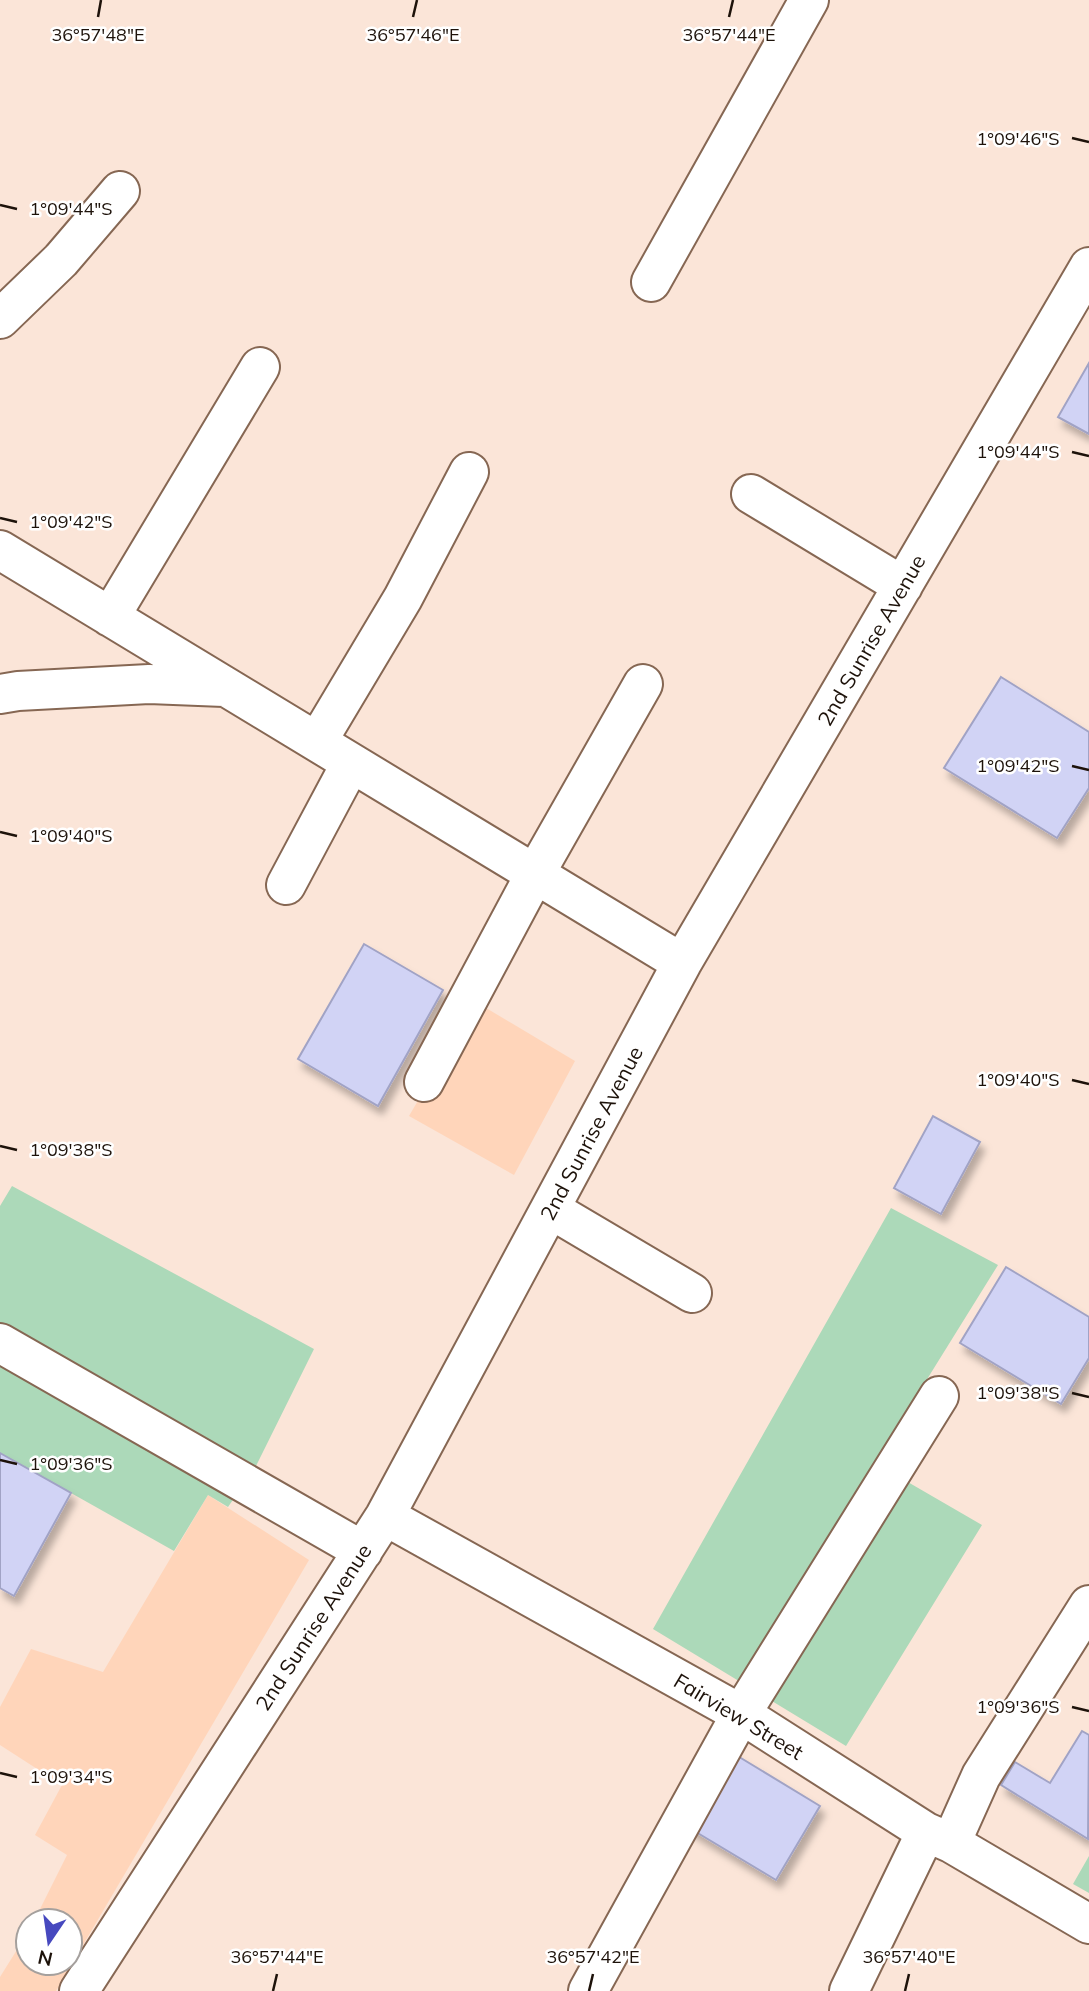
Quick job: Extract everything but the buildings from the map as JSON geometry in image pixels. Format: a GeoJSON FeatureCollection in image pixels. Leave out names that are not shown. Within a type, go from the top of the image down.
{"type":"FeatureCollection","features":[{"type":"Feature","properties":{"kind":"street"},"geometry":{"type":"LineString","coordinates":[[651,282],[809,0]]}},
{"type":"Feature","properties":{"kind":"street"},"geometry":{"type":"LineString","coordinates":[[0,319],[61,260],[120,191]]}},
{"type":"Feature","properties":{"kind":"street","name":"2nd Sunrise Avenue"},"geometry":{"type":"LineString","coordinates":[[79,1991],[385,1516],[682,963],[902,586],[1078,310],[1089,267]]}},
{"type":"Feature","properties":{"kind":"street"},"geometry":{"type":"LineString","coordinates":[[110,617],[260,368]]}},
{"type":"Feature","properties":{"kind":"street"},"geometry":{"type":"LineString","coordinates":[[317,742],[403,598],[470,472]]}},
{"type":"Feature","properties":{"kind":"street"},"geometry":{"type":"LineString","coordinates":[[751,494],[902,586]]}},
{"type":"Feature","properties":{"kind":"street"},"geometry":{"type":"LineString","coordinates":[[0,550],[682,963]]}},
{"type":"Feature","properties":{"kind":"street"},"geometry":{"type":"LineString","coordinates":[[0,694],[149,684],[226,687]]}},
{"type":"Feature","properties":{"kind":"street"},"geometry":{"type":"LineString","coordinates":[[424,1083],[535,874],[643,684]]}},
{"type":"Feature","properties":{"kind":"street"},"geometry":{"type":"LineString","coordinates":[[286,885],[351,763]]}},
{"type":"Feature","properties":{"kind":"street"},"geometry":{"type":"LineString","coordinates":[[550,1209],[692,1293]]}},
{"type":"Feature","properties":{"kind":"street"},"geometry":{"type":"LineString","coordinates":[[0,1343],[363,1551]]}},
{"type":"Feature","properties":{"kind":"street"},"geometry":{"type":"LineString","coordinates":[[588,1991],[741,1714],[939,1396]]}},
{"type":"Feature","properties":{"kind":"street","name":"Fairview Street"},"geometry":{"type":"LineString","coordinates":[[385,1516],[741,1714],[939,1837],[1089,1924]]}},
{"type":"Feature","properties":{"kind":"street"},"geometry":{"type":"LineString","coordinates":[[849,1991],[939,1837],[981,1776],[1089,1605]]}},
{"type":"Feature","properties":{"kind":"shaded area"},"geometry":{"type":"Polygon","coordinates":[[[476,1002],[575,1061],[514,1175],[409,1116],[476,1002]]]}},
{"type":"Feature","properties":{"kind":"shaded area"},"geometry":{"type":"Polygon","coordinates":[[[208,1495],[309,1560],[84,1943],[84,1907],[41,1907],[67,1855],[35,1835],[62,1785],[0,1745],[0,1707],[31,1649],[103,1672],[208,1495]]]}},
{"type":"Feature","properties":{"kind":"shaded area"},"geometry":{"type":"Polygon","coordinates":[[[14,1954],[14,1977],[64,1977],[56,1991],[0,1991],[0,1977],[14,1954]]]}},
{"type":"Feature","properties":{"kind":"green space"},"geometry":{"type":"Polygon","coordinates":[[[12,1186],[314,1349],[256,1466],[228,1507],[208,1495],[174,1551],[0,1453],[0,1206],[12,1186]]]}},
{"type":"Feature","properties":{"kind":"green space"},"geometry":{"type":"Polygon","coordinates":[[[891,1208],[998,1265],[875,1463],[982,1525],[846,1746],[653,1629],[891,1208]]]}},
{"type":"Feature","properties":{"kind":"green space"},"geometry":{"type":"Polygon","coordinates":[[[1089,1856],[1089,1893],[1073,1884],[1089,1856]]]}}]}
